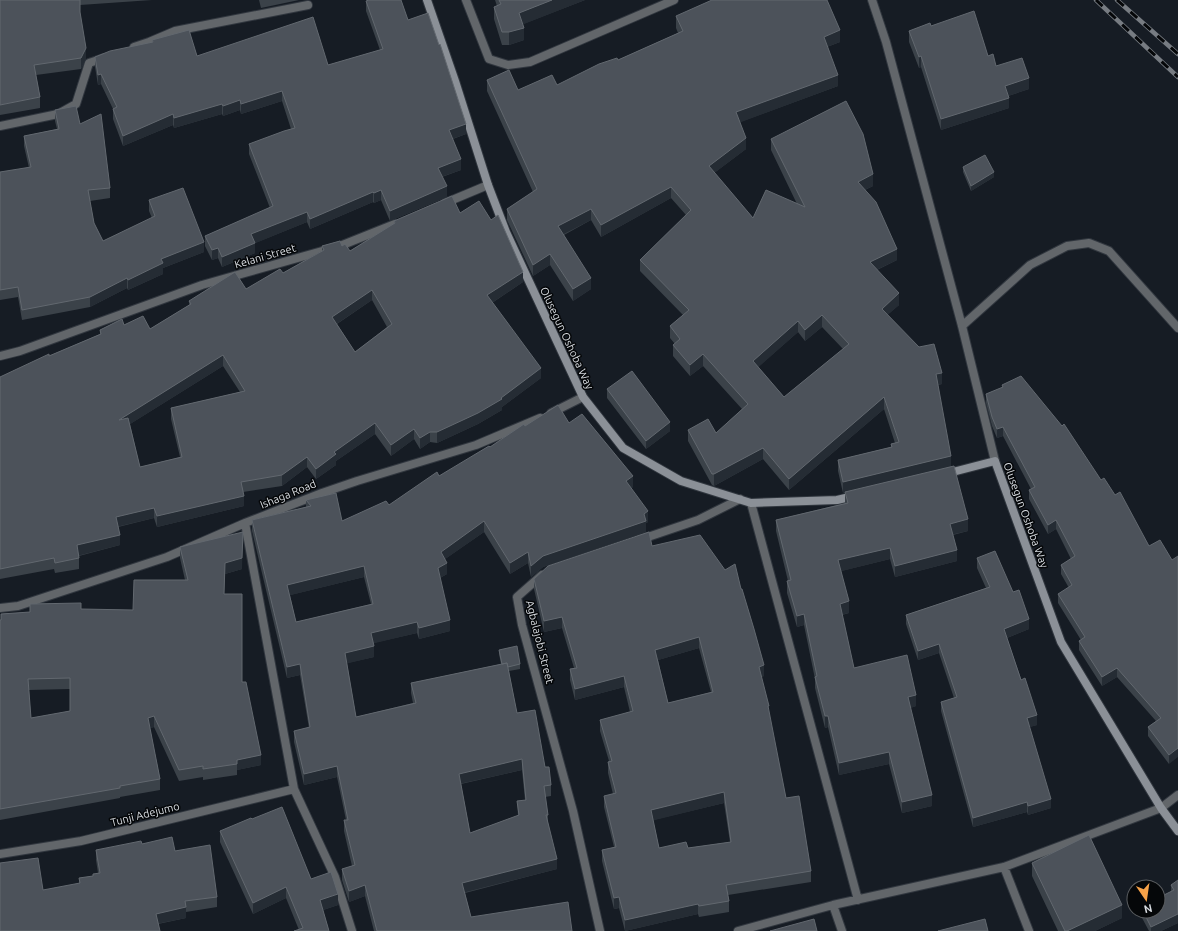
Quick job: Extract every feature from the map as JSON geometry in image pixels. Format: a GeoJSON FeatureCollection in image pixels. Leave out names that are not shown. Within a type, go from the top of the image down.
{"type":"FeatureCollection","features":[{"type":"Feature","properties":{"kind":"main road","name":"Olusegun Oshoba Way"},"geometry":{"type":"LineString","coordinates":[[427,0],[455,81],[488,185],[506,232],[583,398],[623,448],[681,481],[751,503],[837,500],[860,495]]}},
{"type":"Feature","properties":{"kind":"main road","name":"Olusegun Oshoba Way"},"geometry":{"type":"LineString","coordinates":[[937,476],[995,461],[1060,642],[1161,808],[1178,831]]}},
{"type":"Feature","properties":{"kind":"street"},"geometry":{"type":"LineString","coordinates":[[466,0],[489,59],[508,65],[530,62],[674,0]]}},
{"type":"Feature","properties":{"kind":"street"},"geometry":{"type":"LineString","coordinates":[[872,0],[886,42],[962,326],[995,461]]}},
{"type":"Feature","properties":{"kind":"street"},"geometry":{"type":"LineString","coordinates":[[127,50],[175,31],[308,5]]}},
{"type":"Feature","properties":{"kind":"street"},"geometry":{"type":"LineString","coordinates":[[0,126],[58,114],[76,104],[89,63],[112,55]]}},
{"type":"Feature","properties":{"kind":"street"},"geometry":{"type":"LineString","coordinates":[[437,206],[488,185]]}},
{"type":"Feature","properties":{"kind":"street","name":"Kelani Street"},"geometry":{"type":"LineString","coordinates":[[0,356],[20,351],[202,285],[340,246],[401,222]]}},
{"type":"Feature","properties":{"kind":"street"},"geometry":{"type":"LineString","coordinates":[[962,326],[1030,265],[1067,246],[1089,243],[1109,251],[1178,328]]}},
{"type":"Feature","properties":{"kind":"street","name":"Ishaga Road"},"geometry":{"type":"LineString","coordinates":[[0,608],[18,606],[167,557],[245,523],[322,493],[357,481],[476,446],[515,430],[583,398]]}},
{"type":"Feature","properties":{"kind":"street"},"geometry":{"type":"LineString","coordinates":[[633,542],[698,520],[740,499]]}},
{"type":"Feature","properties":{"kind":"street"},"geometry":{"type":"LineString","coordinates":[[751,503],[858,900]]}},
{"type":"Feature","properties":{"kind":"street"},"geometry":{"type":"LineString","coordinates":[[245,523],[294,789],[335,877],[352,931]]}},
{"type":"Feature","properties":{"kind":"street","name":"Agbalajobi Street"},"geometry":{"type":"LineString","coordinates":[[552,570],[545,572],[517,597],[522,625],[573,811],[600,931]]}},
{"type":"Feature","properties":{"kind":"street","name":"Tunji Adejumo"},"geometry":{"type":"LineString","coordinates":[[0,854],[81,841],[294,789]]}},
{"type":"Feature","properties":{"kind":"street"},"geometry":{"type":"LineString","coordinates":[[738,931],[833,905],[1004,867],[1161,808],[1178,795]]}},
{"type":"Feature","properties":{"kind":"street"},"geometry":{"type":"LineString","coordinates":[[1004,867],[1029,931]]}},
{"type":"Feature","properties":{"kind":"street"},"geometry":{"type":"LineString","coordinates":[[833,905],[842,931]]}},
{"type":"Feature","properties":{"kind":"building"},"geometry":{"type":"Polygon","coordinates":[[[0,0],[80,0],[80,12],[86,48],[81,58],[34,65],[40,97],[0,105],[0,0]]]}},
{"type":"Feature","properties":{"kind":"building"},"geometry":{"type":"Polygon","coordinates":[[[401,0],[408,20],[428,13],[439,45],[440,44],[466,124],[449,130],[461,159],[438,168],[447,186],[390,211],[381,190],[310,219],[307,212],[251,234],[255,243],[222,257],[218,248],[212,250],[205,236],[273,206],[249,144],[295,128],[282,91],[241,104],[240,100],[223,106],[222,104],[174,118],[173,114],[123,136],[113,109],[117,107],[101,74],[98,75],[95,57],[110,51],[153,42],[152,40],[189,30],[197,56],[313,17],[328,65],[383,49],[366,1],[401,0]]]}},
{"type":"Feature","properties":{"kind":"building"},"geometry":{"type":"Polygon","coordinates":[[[499,0],[552,0],[519,13],[524,28],[509,32],[502,32],[494,7],[501,4],[499,0]]]}},
{"type":"Feature","properties":{"kind":"building"},"geometry":{"type":"Polygon","coordinates":[[[712,0],[827,0],[840,30],[824,37],[838,75],[736,112],[746,138],[709,166],[753,218],[766,190],[805,207],[771,139],[846,101],[863,134],[873,174],[858,182],[876,202],[897,249],[870,262],[899,293],[882,309],[919,347],[934,344],[942,373],[936,374],[951,456],[843,482],[838,460],[892,447],[891,444],[899,442],[884,397],[789,479],[763,448],[712,474],[688,430],[708,419],[716,433],[748,404],[703,354],[690,365],[673,345],[680,339],[670,326],[689,310],[640,260],[691,210],[671,187],[601,225],[591,209],[558,226],[591,278],[573,289],[550,254],[533,265],[507,209],[537,189],[487,80],[509,70],[518,90],[552,75],[557,85],[599,64],[617,58],[618,60],[683,31],[676,16],[712,0]],[[822,315],[805,330],[798,321],[753,361],[784,397],[849,344],[822,315]]]}},
{"type":"Feature","properties":{"kind":"building"},"geometry":{"type":"Polygon","coordinates":[[[974,11],[988,56],[993,54],[996,66],[1022,58],[1029,78],[1005,86],[1009,98],[941,119],[921,56],[919,57],[909,31],[930,23],[931,26],[974,11]]]}},
{"type":"Feature","properties":{"kind":"building"},"geometry":{"type":"Polygon","coordinates":[[[76,106],[80,124],[101,114],[110,188],[88,190],[94,223],[103,241],[155,216],[149,200],[183,188],[204,242],[161,259],[163,263],[128,280],[127,278],[90,297],[22,310],[18,287],[0,290],[0,172],[31,167],[24,136],[59,129],[55,110],[76,106]]]}},
{"type":"Feature","properties":{"kind":"building"},"geometry":{"type":"Polygon","coordinates":[[[985,155],[994,172],[971,186],[963,167],[985,155]]]}},
{"type":"Feature","properties":{"kind":"building"},"geometry":{"type":"Polygon","coordinates":[[[452,196],[460,213],[479,201],[491,220],[498,215],[523,272],[487,295],[541,368],[501,398],[502,399],[478,413],[437,432],[430,432],[420,438],[414,429],[391,445],[375,423],[334,452],[336,454],[316,469],[307,457],[282,475],[241,482],[244,496],[157,516],[154,508],[116,517],[120,535],[77,545],[79,558],[55,563],[54,558],[0,569],[0,377],[49,354],[49,356],[101,334],[100,330],[122,319],[124,325],[143,316],[150,329],[191,304],[189,301],[235,272],[246,289],[280,269],[283,273],[324,250],[322,246],[340,241],[342,246],[345,244],[350,251],[395,223],[394,221],[452,196]],[[372,290],[332,317],[355,352],[392,324],[372,290]],[[223,355],[119,420],[128,418],[140,467],[182,457],[171,408],[245,391],[223,355]]]}},
{"type":"Feature","properties":{"kind":"building"},"geometry":{"type":"Polygon","coordinates":[[[632,371],[670,422],[646,441],[607,389],[632,371]]]}},
{"type":"Feature","properties":{"kind":"building"},"geometry":{"type":"Polygon","coordinates":[[[1021,376],[1062,426],[1064,424],[1101,480],[1104,478],[1115,495],[1120,492],[1149,546],[1160,540],[1172,560],[1178,556],[1178,748],[1169,755],[1148,727],[1161,718],[1117,668],[1102,677],[1079,641],[1085,637],[1058,594],[1072,585],[1061,565],[1075,556],[1056,520],[1048,525],[1029,490],[1035,487],[1003,427],[997,429],[986,394],[1003,387],[1002,385],[1021,376]]]}},
{"type":"Feature","properties":{"kind":"building"},"geometry":{"type":"Polygon","coordinates":[[[558,405],[569,423],[582,414],[633,476],[626,481],[648,511],[644,514],[646,521],[543,556],[531,566],[528,552],[510,563],[484,521],[441,552],[447,563],[438,568],[450,620],[419,628],[417,622],[371,633],[374,646],[345,653],[356,717],[416,703],[411,683],[507,663],[517,713],[535,710],[545,767],[549,767],[551,785],[544,786],[548,815],[546,815],[557,859],[462,883],[471,917],[568,902],[572,931],[377,931],[365,885],[349,891],[342,869],[355,865],[344,820],[348,820],[337,766],[304,774],[294,731],[310,727],[300,664],[287,667],[252,520],[311,506],[306,500],[336,493],[342,521],[386,501],[389,505],[437,472],[439,476],[489,446],[490,447],[524,424],[525,426],[558,405]],[[364,566],[287,585],[296,622],[373,604],[364,566]],[[522,759],[459,774],[470,833],[519,815],[517,801],[526,800],[522,759]]]}},
{"type":"Feature","properties":{"kind":"building"},"geometry":{"type":"Polygon","coordinates":[[[954,466],[968,519],[950,524],[957,550],[895,566],[890,548],[838,560],[849,601],[840,604],[854,668],[907,655],[916,695],[908,697],[932,795],[902,802],[889,752],[839,763],[828,716],[825,716],[815,677],[817,676],[804,614],[797,616],[787,581],[791,580],[776,520],[848,503],[845,492],[954,466]]]}},
{"type":"Feature","properties":{"kind":"building"},"geometry":{"type":"Polygon","coordinates":[[[243,532],[242,558],[225,563],[224,594],[242,594],[242,682],[246,682],[261,755],[237,760],[237,764],[203,769],[203,766],[179,770],[154,716],[148,718],[160,779],[120,786],[120,788],[0,809],[1,614],[30,612],[30,604],[81,603],[81,609],[133,610],[134,580],[188,580],[180,547],[243,532]],[[70,678],[28,679],[31,718],[70,711],[70,678]]]}},
{"type":"Feature","properties":{"kind":"building"},"geometry":{"type":"Polygon","coordinates":[[[649,532],[652,546],[700,535],[725,570],[735,564],[764,665],[759,667],[769,706],[786,798],[799,796],[811,871],[726,885],[729,901],[699,906],[698,904],[625,920],[619,897],[614,898],[602,850],[616,847],[604,796],[616,793],[608,762],[612,761],[600,720],[633,711],[624,676],[575,689],[570,669],[577,668],[562,617],[544,621],[534,579],[548,566],[649,532]],[[699,637],[655,650],[668,703],[713,692],[699,637]],[[724,792],[651,810],[659,848],[686,842],[688,848],[731,842],[724,792]]]}},
{"type":"Feature","properties":{"kind":"building"},"geometry":{"type":"Polygon","coordinates":[[[995,551],[1013,592],[1019,590],[1029,619],[1004,629],[1021,680],[1025,678],[1037,715],[1027,718],[1051,799],[1028,806],[1027,802],[973,818],[941,702],[957,697],[939,644],[918,651],[906,615],[990,587],[977,558],[995,551]]]}},
{"type":"Feature","properties":{"kind":"building"},"geometry":{"type":"Polygon","coordinates":[[[517,646],[520,664],[508,667],[507,663],[502,664],[499,650],[517,646]]]}},
{"type":"Feature","properties":{"kind":"building"},"geometry":{"type":"Polygon","coordinates":[[[282,807],[311,879],[331,872],[338,894],[320,900],[329,931],[294,931],[303,928],[286,887],[253,903],[220,831],[282,807]]]}},
{"type":"Feature","properties":{"kind":"building"},"geometry":{"type":"Polygon","coordinates":[[[1089,835],[1122,905],[1065,931],[1032,863],[1089,835]]]}},
{"type":"Feature","properties":{"kind":"building"},"geometry":{"type":"Polygon","coordinates":[[[172,837],[175,851],[210,845],[217,897],[185,901],[186,907],[156,914],[160,931],[0,931],[0,863],[38,858],[43,890],[80,883],[79,878],[93,876],[93,874],[100,873],[96,850],[141,841],[142,844],[172,837]]]}},
{"type":"Feature","properties":{"kind":"building"},"geometry":{"type":"Polygon","coordinates":[[[1178,880],[1178,914],[1151,927],[1147,919],[1166,919],[1166,894],[1174,890],[1171,885],[1178,880]]]}},
{"type":"Feature","properties":{"kind":"building"},"geometry":{"type":"Polygon","coordinates":[[[814,919],[817,931],[770,931],[814,919]]]}},
{"type":"Feature","properties":{"kind":"building"},"geometry":{"type":"Polygon","coordinates":[[[985,919],[988,931],[938,931],[985,919]]]}},
{"type":"Feature","properties":{"kind":"railway"},"geometry":{"type":"LineString","coordinates":[[1096,0],[1178,77]]}},
{"type":"Feature","properties":{"kind":"railway"},"geometry":{"type":"LineString","coordinates":[[1117,0],[1178,54]]}}]}
